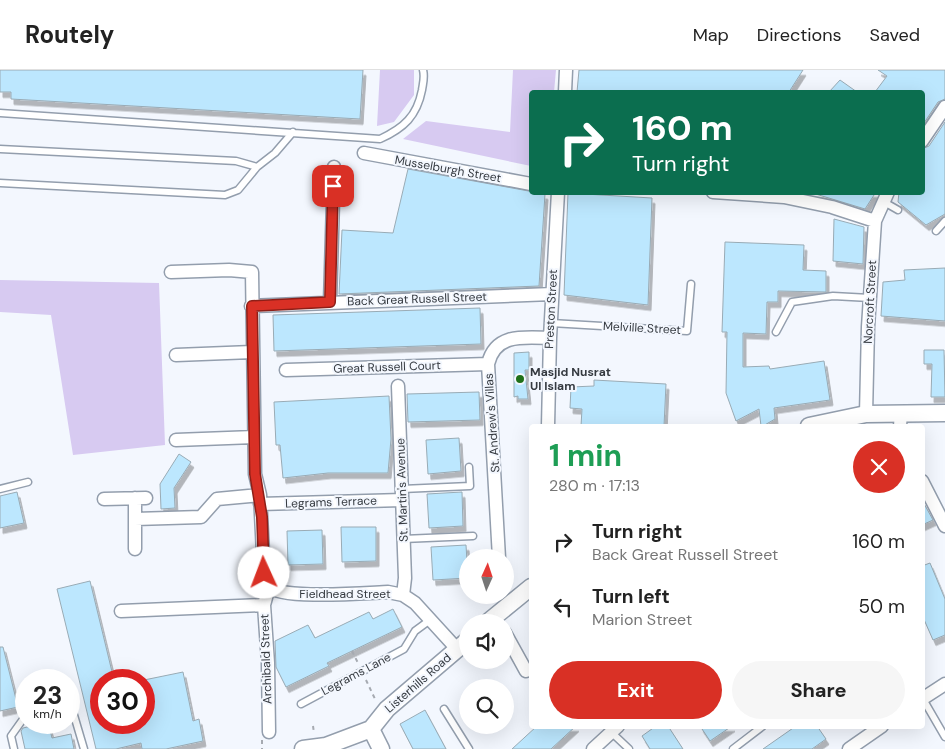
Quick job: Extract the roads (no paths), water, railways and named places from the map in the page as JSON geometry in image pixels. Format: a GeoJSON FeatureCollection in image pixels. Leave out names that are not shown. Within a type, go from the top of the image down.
{"type":"FeatureCollection","features":[{"type":"Feature","properties":{"kind":"street"},"geometry":{"type":"LineString","coordinates":[[565,90],[566,70]]}},
{"type":"Feature","properties":{"kind":"street"},"geometry":{"type":"LineString","coordinates":[[925,137],[945,107]]}},
{"type":"Feature","properties":{"kind":"street","name":"Musselburgh Street"},"geometry":{"type":"LineString","coordinates":[[364,153],[529,184]]}},
{"type":"Feature","properties":{"kind":"street"},"geometry":{"type":"LineString","coordinates":[[330,302],[334,167]]}},
{"type":"Feature","properties":{"kind":"street","name":"Preston Street"},"geometry":{"type":"LineString","coordinates":[[548,424],[550,338],[558,195]]}},
{"type":"Feature","properties":{"kind":"street"},"geometry":{"type":"LineString","coordinates":[[756,195],[784,197],[832,207],[875,221]]}},
{"type":"Feature","properties":{"kind":"street","name":"Norcroft Street"},"geometry":{"type":"LineString","coordinates":[[866,414],[875,221],[885,197]]}},
{"type":"Feature","properties":{"kind":"street"},"geometry":{"type":"LineString","coordinates":[[171,272],[241,270],[252,272],[255,474],[260,499],[264,573],[267,586],[271,590]]}},
{"type":"Feature","properties":{"kind":"street","name":"Back Great Russell Street"},"geometry":{"type":"LineString","coordinates":[[252,306],[552,294]]}},
{"type":"Feature","properties":{"kind":"street","name":"St. Andrew's Villas"},"geometry":{"type":"LineString","coordinates":[[498,549],[488,364],[490,351],[501,343],[514,338],[550,338]]}},
{"type":"Feature","properties":{"kind":"street"},"geometry":{"type":"LineString","coordinates":[[176,355],[252,352]]}},
{"type":"Feature","properties":{"kind":"street","name":"Great Russell Court"},"geometry":{"type":"LineString","coordinates":[[286,370],[398,376],[488,364]]}},
{"type":"Feature","properties":{"kind":"street","name":"St. Martin's Avenue"},"geometry":{"type":"LineString","coordinates":[[398,376],[405,578],[403,595]]}},
{"type":"Feature","properties":{"kind":"street"},"geometry":{"type":"LineString","coordinates":[[818,424],[866,414],[900,419],[945,413]]}},
{"type":"Feature","properties":{"kind":"street"},"geometry":{"type":"LineString","coordinates":[[176,440],[254,437]]}},
{"type":"Feature","properties":{"kind":"street"},"geometry":{"type":"LineString","coordinates":[[925,486],[944,521]]}},
{"type":"Feature","properties":{"kind":"street","name":"Legrams Terrace"},"geometry":{"type":"LineString","coordinates":[[135,519],[201,517],[214,500],[402,495]]}},
{"type":"Feature","properties":{"kind":"street"},"geometry":{"type":"LineString","coordinates":[[104,499],[140,498],[135,519],[135,549]]}},
{"type":"Feature","properties":{"kind":"street"},"geometry":{"type":"LineString","coordinates":[[501,614],[529,589]]}},
{"type":"Feature","properties":{"kind":"street","name":"Fieldhead Street"},"geometry":{"type":"LineString","coordinates":[[271,590],[279,593],[297,594],[388,592],[403,595],[415,603],[430,620],[459,643]]}},
{"type":"Feature","properties":{"kind":"street","name":"Archibald Street"},"geometry":{"type":"LineString","coordinates":[[269,732],[268,663],[264,605],[267,594],[271,590]]}},
{"type":"Feature","properties":{"kind":"street"},"geometry":{"type":"LineString","coordinates":[[121,611],[264,605]]}},
{"type":"Feature","properties":{"kind":"street","name":"Listerhills Road"},"geometry":{"type":"LineString","coordinates":[[371,729],[385,711],[459,648]]}},
{"type":"Feature","properties":{"kind":"street"},"geometry":{"type":"LineString","coordinates":[[514,649],[526,670]]}},
{"type":"Feature","properties":{"kind":"street"},"geometry":{"type":"LineString","coordinates":[[925,698],[945,684]]}},
{"type":"Feature","properties":{"kind":"street"},"geometry":{"type":"LineString","coordinates":[[303,749],[326,746],[371,729],[381,749]]}},
{"type":"Feature","properties":{"kind":"street"},"geometry":{"type":"LineString","coordinates":[[593,749],[611,729]]}},
{"type":"Feature","properties":{"kind":"street"},"geometry":{"type":"LineString","coordinates":[[849,749],[878,729]]}},
{"type":"Feature","properties":{"kind":"lane"},"geometry":{"type":"LineString","coordinates":[[0,113],[380,139],[400,130],[409,121],[419,104],[424,75],[423,70]]}},
{"type":"Feature","properties":{"kind":"lane"},"geometry":{"type":"LineString","coordinates":[[0,183],[225,195],[238,190],[257,167],[275,153],[293,132]]}},
{"type":"Feature","properties":{"kind":"lane"},"geometry":{"type":"LineString","coordinates":[[0,150],[236,161],[257,167]]}},
{"type":"Feature","properties":{"kind":"lane"},"geometry":{"type":"LineString","coordinates":[[885,197],[898,210]]}},
{"type":"Feature","properties":{"kind":"lane"},"geometry":{"type":"LineString","coordinates":[[936,231],[945,221]]}},
{"type":"Feature","properties":{"kind":"lane","name":"Melville Street"},"geometry":{"type":"LineString","coordinates":[[551,323],[687,330],[691,284]]}},
{"type":"Feature","properties":{"kind":"lane"},"geometry":{"type":"LineString","coordinates":[[776,332],[792,302],[833,296],[870,298]]}},
{"type":"Feature","properties":{"kind":"lane"},"geometry":{"type":"LineString","coordinates":[[402,495],[470,486],[469,467]]}},
{"type":"Feature","properties":{"kind":"lane"},"geometry":{"type":"LineString","coordinates":[[0,489],[28,482]]}},
{"type":"Feature","properties":{"kind":"lane"},"geometry":{"type":"LineString","coordinates":[[404,538],[474,536]]}},
{"type":"Feature","properties":{"kind":"lane","name":"Legrams Lane"},"geometry":{"type":"LineString","coordinates":[[301,704],[361,670],[404,649],[415,631],[430,620]]}},
{"type":"Feature","properties":{"kind":"lane"},"geometry":{"type":"LineString","coordinates":[[925,702],[945,737]]}},
{"type":"Feature","properties":{"kind":"lane"},"geometry":{"type":"LineString","coordinates":[[444,708],[469,749]]}},
{"type":"Feature","properties":{"kind":"lane"},"geometry":{"type":"LineString","coordinates":[[613,729],[629,749]]}},
{"type":"Feature","properties":{"kind":"lane"},"geometry":{"type":"LineString","coordinates":[[733,749],[759,729]]}},
{"type":"Feature","properties":{"kind":"lane"},"geometry":{"type":"LineString","coordinates":[[14,749],[11,736],[15,730]]}},
{"type":"Feature","properties":{"kind":"lane"},"geometry":{"type":"LineString","coordinates":[[80,734],[84,749]]}},
{"type":"Feature","properties":{"kind":"place","name":"Masjid Nusrat Ul Islam"},"geometry":{"type":"Point","coordinates":[520,379]}}]}
